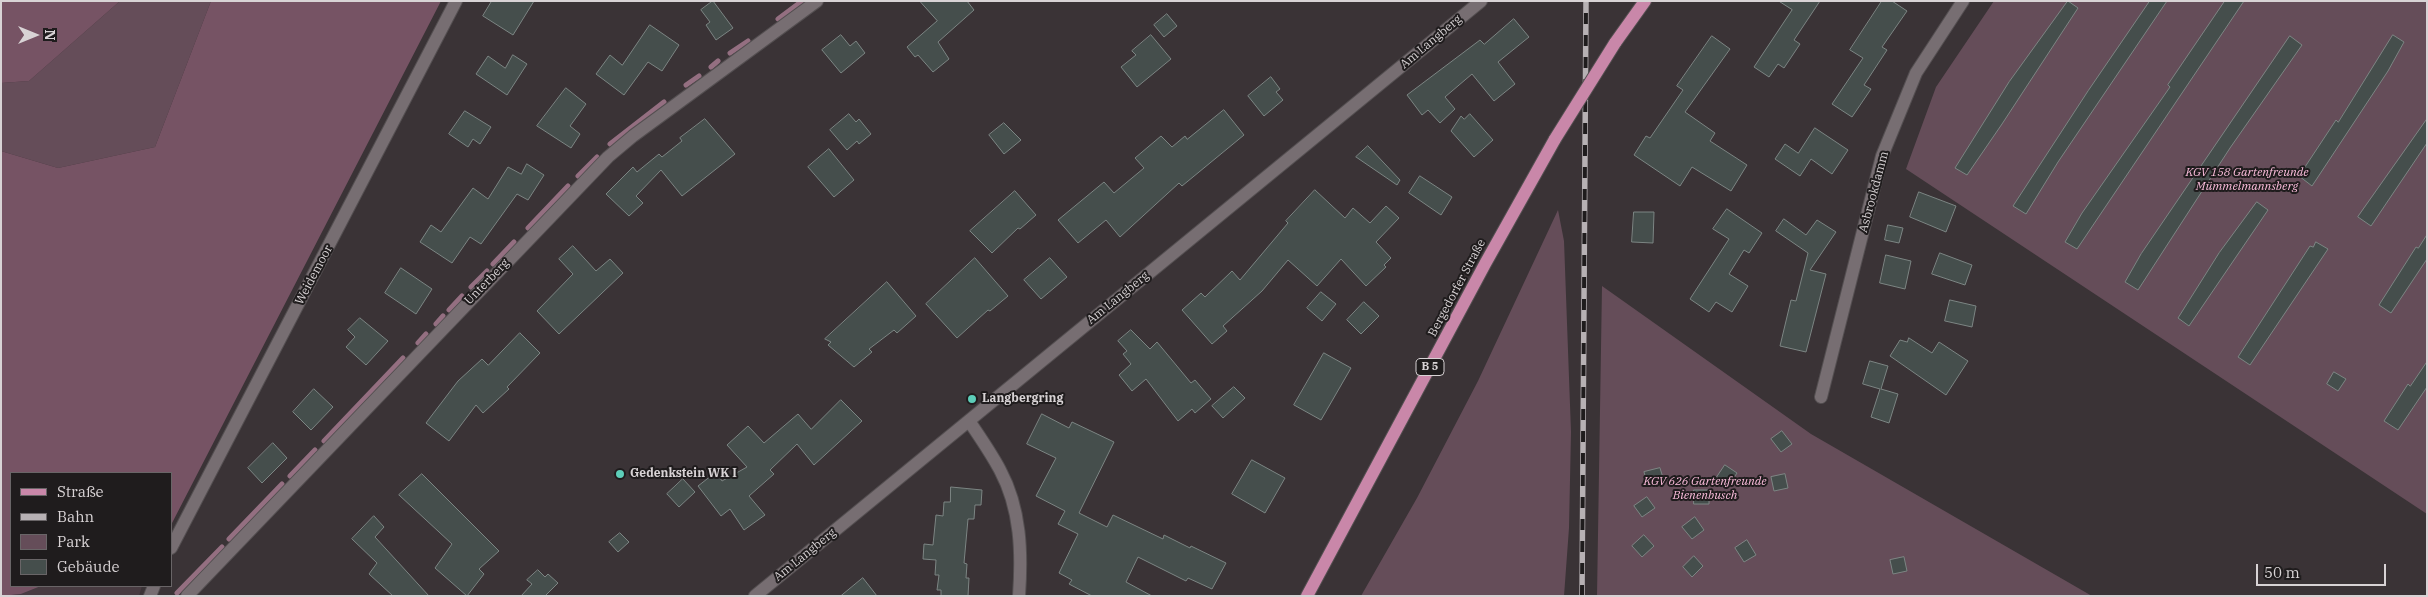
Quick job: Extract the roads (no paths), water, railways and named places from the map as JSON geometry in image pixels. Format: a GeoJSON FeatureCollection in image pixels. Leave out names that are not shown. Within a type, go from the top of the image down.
{"type":"FeatureCollection","features":[{"type":"Feature","properties":{"kind":"main road","name":"Bergedorfer Straße"},"geometry":{"type":"LineString","coordinates":[[1307,596],[1480,273],[1555,140],[1615,43],[1645,1]]}},
{"type":"Feature","properties":{"kind":"street","name":"Weidemoor"},"geometry":{"type":"LineString","coordinates":[[172,546],[456,1]]}},
{"type":"Feature","properties":{"kind":"street","name":"Unterberg"},"geometry":{"type":"LineString","coordinates":[[187,596],[608,157],[633,136],[816,1]]}},
{"type":"Feature","properties":{"kind":"street","name":"Am Langberg"},"geometry":{"type":"LineString","coordinates":[[755,596],[1480,1]]}},
{"type":"Feature","properties":{"kind":"street","name":"Asbrookdamm"},"geometry":{"type":"LineString","coordinates":[[1821,397],[1882,156],[1916,72],[1963,1]]}},
{"type":"Feature","properties":{"kind":"street"},"geometry":{"type":"LineString","coordinates":[[969,421],[1001,471],[1013,501],[1018,528],[1021,563],[1019,596]]}},
{"type":"Feature","properties":{"kind":"waterway"},"geometry":{"type":"LineString","coordinates":[[778,19],[802,1]]}},
{"type":"Feature","properties":{"kind":"waterway"},"geometry":{"type":"LineString","coordinates":[[730,53],[748,41]]}},
{"type":"Feature","properties":{"kind":"waterway"},"geometry":{"type":"LineString","coordinates":[[711,67],[718,61]]}},
{"type":"Feature","properties":{"kind":"waterway"},"geometry":{"type":"LineString","coordinates":[[686,85],[699,76]]}},
{"type":"Feature","properties":{"kind":"waterway"},"geometry":{"type":"LineString","coordinates":[[610,144],[664,102]]}},
{"type":"Feature","properties":{"kind":"waterway"},"geometry":{"type":"LineString","coordinates":[[578,176],[597,157]]}},
{"type":"Feature","properties":{"kind":"waterway"},"geometry":{"type":"LineString","coordinates":[[528,228],[568,186]]}},
{"type":"Feature","properties":{"kind":"waterway"},"geometry":{"type":"LineString","coordinates":[[493,264],[514,242]]}},
{"type":"Feature","properties":{"kind":"waterway"},"geometry":{"type":"LineString","coordinates":[[471,287],[487,271]]}},
{"type":"Feature","properties":{"kind":"waterway"},"geometry":{"type":"LineString","coordinates":[[449,310],[462,296]]}},
{"type":"Feature","properties":{"kind":"waterway"},"geometry":{"type":"LineString","coordinates":[[436,324],[443,316]]}},
{"type":"Feature","properties":{"kind":"waterway"},"geometry":{"type":"LineString","coordinates":[[418,343],[426,334]]}},
{"type":"Feature","properties":{"kind":"waterway"},"geometry":{"type":"LineString","coordinates":[[324,441],[403,358]]}},
{"type":"Feature","properties":{"kind":"waterway"},"geometry":{"type":"LineString","coordinates":[[290,476],[315,450]]}},
{"type":"Feature","properties":{"kind":"waterway"},"geometry":{"type":"LineString","coordinates":[[229,539],[282,484]]}},
{"type":"Feature","properties":{"kind":"waterway"},"geometry":{"type":"LineString","coordinates":[[177,593],[222,547]]}},
{"type":"Feature","properties":{"kind":"railway"},"geometry":{"type":"LineString","coordinates":[[1582,596],[1586,1]]}},
{"type":"Feature","properties":{"kind":"place","name":"Langbergring"},"geometry":{"type":"Point","coordinates":[972,399]}},
{"type":"Feature","properties":{"kind":"place","name":"Gedenkstein WK I"},"geometry":{"type":"Point","coordinates":[620,474]}},
{"type":"Feature","properties":{"kind":"park label","name":"KGV 158 Gartenfreunde Mümmelmannsberg"},"geometry":{"type":"Point","coordinates":[2247,180]}},
{"type":"Feature","properties":{"kind":"park label","name":"KGV 626 Gartenfreunde Bienenbusch"},"geometry":{"type":"Point","coordinates":[1705,489]}}]}
